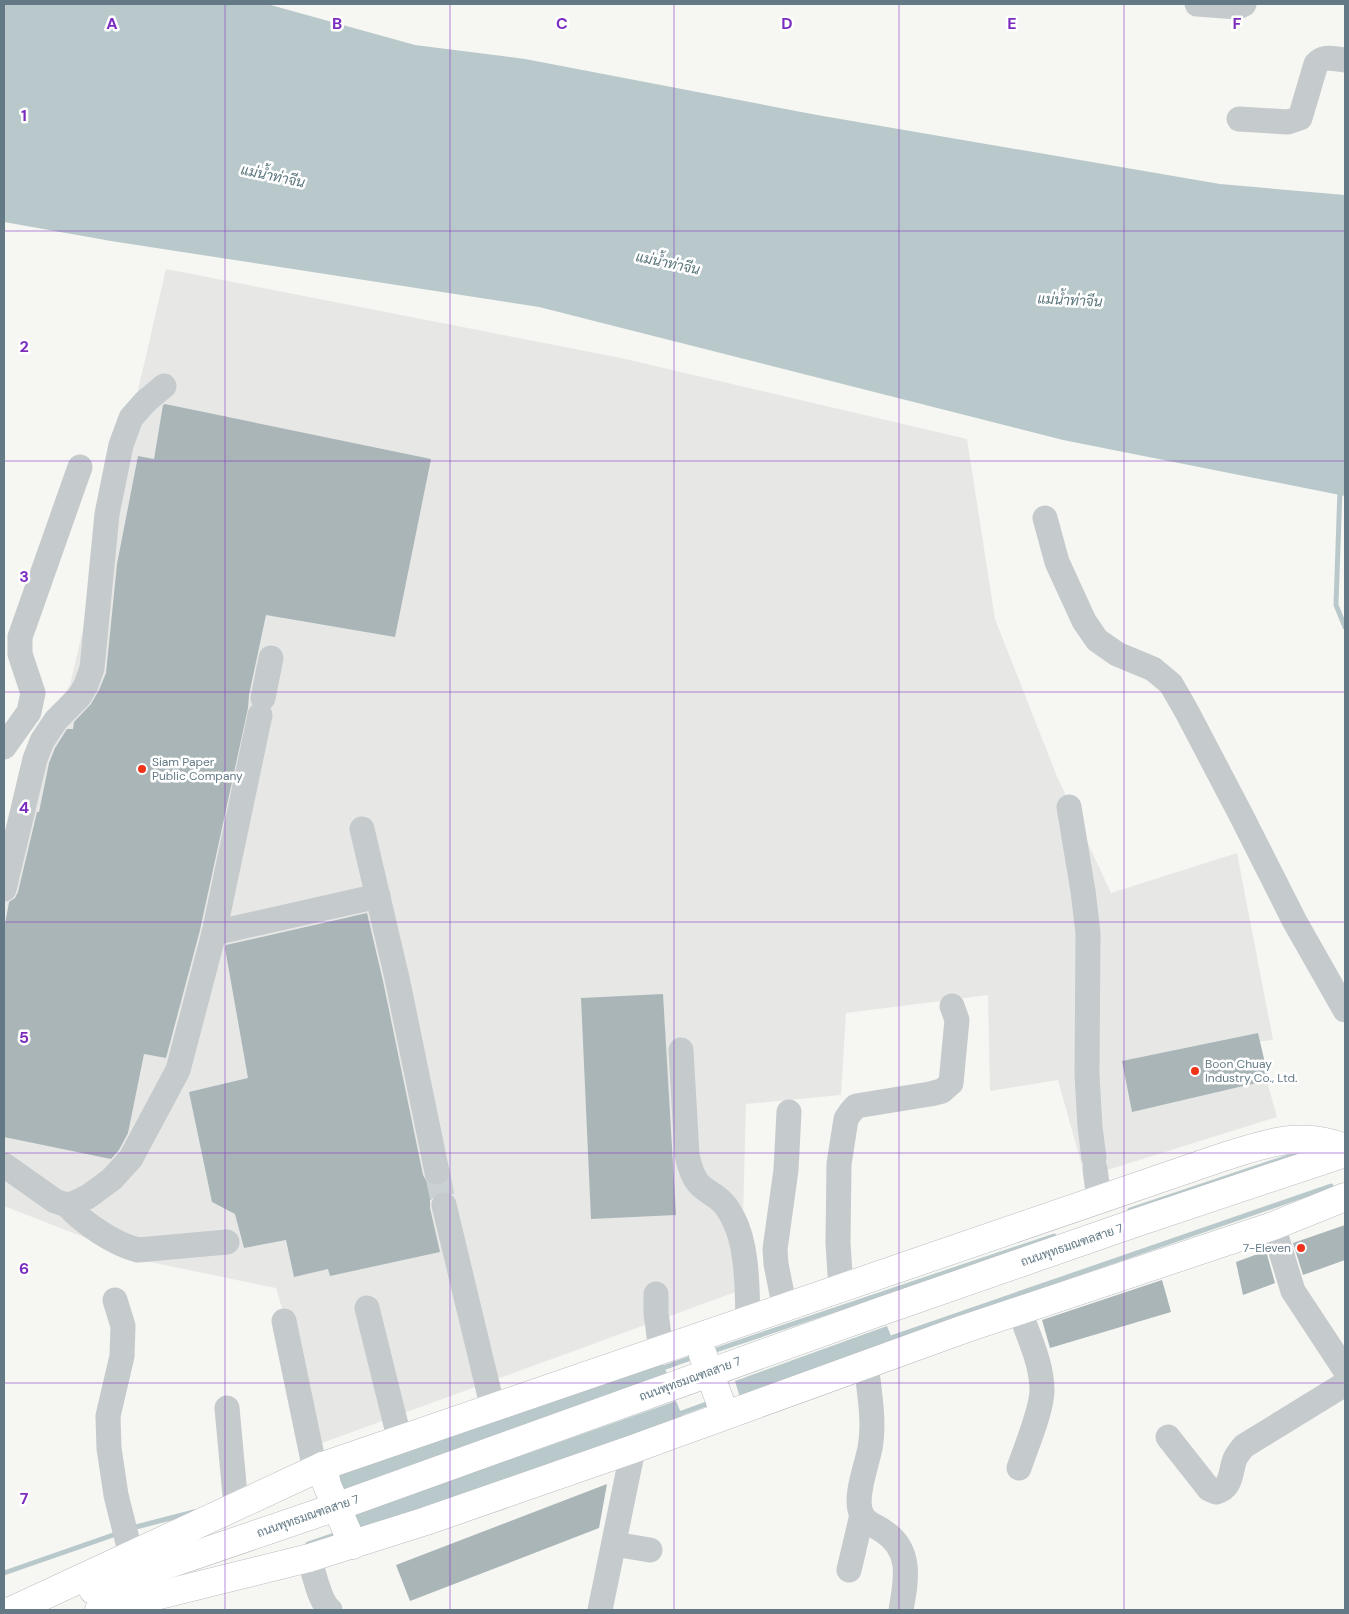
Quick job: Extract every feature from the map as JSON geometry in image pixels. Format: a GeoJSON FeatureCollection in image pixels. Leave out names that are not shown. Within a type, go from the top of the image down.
{"type":"FeatureCollection","features":[{"type":"Feature","properties":{"kind":"main road"},"geometry":{"type":"LineString","coordinates":[[14,1610],[319,1468],[1091,1202],[1270,1143],[1302,1139],[1328,1141],[1345,1148]]}},
{"type":"Feature","properties":{"kind":"main road","name":"ถนนพุทธมณฑลสาย 7"},"geometry":{"type":"LineString","coordinates":[[36,1610],[244,1537],[336,1507],[709,1372],[1093,1238],[1345,1153]]}},
{"type":"Feature","properties":{"kind":"main road"},"geometry":{"type":"LineString","coordinates":[[99,1610],[309,1558],[353,1545],[633,1449],[964,1329],[1020,1312],[1273,1226],[1345,1197]]}},
{"type":"Feature","properties":{"kind":"main road"},"geometry":{"type":"LineString","coordinates":[[1091,1202],[1093,1238]]}},
{"type":"Feature","properties":{"kind":"main road"},"geometry":{"type":"LineString","coordinates":[[697,1339],[725,1415]]}},
{"type":"Feature","properties":{"kind":"main road"},"geometry":{"type":"LineString","coordinates":[[319,1468],[353,1545]]}},
{"type":"Feature","properties":{"kind":"street"},"geometry":{"type":"LineString","coordinates":[[1197,4],[1238,7],[1244,4]]}},
{"type":"Feature","properties":{"kind":"street"},"geometry":{"type":"LineString","coordinates":[[1239,119],[1295,121],[1300,118],[1316,64],[1319,60],[1326,58],[1345,60]]}},
{"type":"Feature","properties":{"kind":"street"},"geometry":{"type":"LineString","coordinates":[[4,889],[35,759],[42,741],[56,720],[79,696],[86,685],[92,668],[107,514],[121,445],[131,418],[145,402],[164,386]]}},
{"type":"Feature","properties":{"kind":"street"},"geometry":{"type":"LineString","coordinates":[[4,747],[28,712],[33,692],[20,654],[20,637],[80,467]]}},
{"type":"Feature","properties":{"kind":"street"},"geometry":{"type":"LineString","coordinates":[[1045,518],[1057,562],[1084,621],[1097,640],[1117,654],[1153,669],[1171,684],[1237,806],[1295,922],[1345,1010]]}},
{"type":"Feature","properties":{"kind":"street"},"geometry":{"type":"LineString","coordinates":[[4,1165],[55,1201],[67,1204],[76,1203],[89,1196],[112,1179],[130,1158],[178,1070],[214,933],[271,658]]}},
{"type":"Feature","properties":{"kind":"street"},"geometry":{"type":"LineString","coordinates":[[1069,807],[1088,933],[1087,1075],[1090,1128],[1095,1163],[1091,1202]]}},
{"type":"Feature","properties":{"kind":"street"},"geometry":{"type":"LineString","coordinates":[[362,829],[397,978],[437,1172]]}},
{"type":"Feature","properties":{"kind":"street"},"geometry":{"type":"LineString","coordinates":[[214,933],[378,896]]}},
{"type":"Feature","properties":{"kind":"street"},"geometry":{"type":"LineString","coordinates":[[841,1289],[838,1243],[839,1164],[846,1119],[856,1106],[930,1094],[942,1091],[951,1083],[957,1020],[952,1006]]}},
{"type":"Feature","properties":{"kind":"street"},"geometry":{"type":"LineString","coordinates":[[681,1050],[687,1155],[696,1181],[721,1201],[734,1218],[741,1241],[746,1269],[748,1320]]}},
{"type":"Feature","properties":{"kind":"street"},"geometry":{"type":"LineString","coordinates":[[785,1309],[775,1249],[786,1170],[789,1112]]}},
{"type":"Feature","properties":{"kind":"street"},"geometry":{"type":"LineString","coordinates":[[67,1204],[77,1215],[95,1227],[128,1247],[138,1250],[227,1242]]}},
{"type":"Feature","properties":{"kind":"street"},"geometry":{"type":"LineString","coordinates":[[444,1205],[493,1409]]}},
{"type":"Feature","properties":{"kind":"street"},"geometry":{"type":"LineString","coordinates":[[1273,1226],[1293,1291],[1345,1370]]}},
{"type":"Feature","properties":{"kind":"street"},"geometry":{"type":"LineString","coordinates":[[656,1294],[661,1351]]}},
{"type":"Feature","properties":{"kind":"street"},"geometry":{"type":"LineString","coordinates":[[116,1300],[123,1326],[122,1356],[108,1416],[109,1448],[116,1495],[131,1555]]}},
{"type":"Feature","properties":{"kind":"street"},"geometry":{"type":"LineString","coordinates":[[368,1308],[400,1441]]}},
{"type":"Feature","properties":{"kind":"street"},"geometry":{"type":"LineString","coordinates":[[1019,1468],[1039,1406],[1042,1390],[1040,1370],[1020,1312]]}},
{"type":"Feature","properties":{"kind":"street"},"geometry":{"type":"LineString","coordinates":[[284,1321],[319,1468]]}},
{"type":"Feature","properties":{"kind":"street"},"geometry":{"type":"LineString","coordinates":[[866,1364],[871,1407],[870,1446],[859,1504],[862,1515],[868,1522],[885,1532],[899,1547],[906,1565],[906,1580],[901,1610]]}},
{"type":"Feature","properties":{"kind":"street"},"geometry":{"type":"LineString","coordinates":[[1168,1437],[1209,1489],[1216,1492],[1226,1488],[1235,1458],[1244,1446],[1345,1384]]}},
{"type":"Feature","properties":{"kind":"street"},"geometry":{"type":"LineString","coordinates":[[227,1408],[236,1506]]}},
{"type":"Feature","properties":{"kind":"street"},"geometry":{"type":"LineString","coordinates":[[600,1610],[633,1449]]}},
{"type":"Feature","properties":{"kind":"street"},"geometry":{"type":"LineString","coordinates":[[849,1570],[862,1515]]}},
{"type":"Feature","properties":{"kind":"street"},"geometry":{"type":"LineString","coordinates":[[614,1544],[650,1550]]}},
{"type":"Feature","properties":{"kind":"street"},"geometry":{"type":"LineString","coordinates":[[309,1558],[321,1596],[330,1610]]}},
{"type":"Feature","properties":{"kind":"shaded area"},"geometry":{"type":"Polygon","coordinates":[[[166,269],[621,358],[967,439],[995,619],[1056,774],[1111,893],[1237,853],[1273,1040],[1256,1042],[1277,1117],[1085,1177],[1058,1080],[990,1091],[988,995],[846,1013],[841,1095],[746,1104],[741,1290],[322,1443],[276,1288],[145,1261],[4,1206],[4,860],[26,751],[70,685],[166,269]]]}},
{"type":"Feature","properties":{"kind":"water","name":"แม่น้ำท่าจีน"},"geometry":{"type":"Polygon","coordinates":[[[4,4],[267,4],[415,45],[525,59],[817,115],[1220,184],[1345,195],[1345,496],[1063,440],[539,307],[111,241],[4,222],[4,4]]]}},
{"type":"Feature","properties":{"kind":"water"},"geometry":{"type":"Polygon","coordinates":[[[887,1326],[895,1346],[741,1401],[735,1381],[887,1326]]]}},
{"type":"Feature","properties":{"kind":"water"},"geometry":{"type":"Polygon","coordinates":[[[659,1360],[667,1374],[341,1493],[332,1477],[659,1360]]]}},
{"type":"Feature","properties":{"kind":"water"},"geometry":{"type":"Polygon","coordinates":[[[676,1401],[684,1420],[358,1532],[351,1518],[356,1514],[676,1401]]]}},
{"type":"Feature","properties":{"kind":"building","name":"Siam Paper Public Company"},"geometry":{"type":"Polygon","coordinates":[[[163,405],[431,459],[395,637],[266,615],[200,930],[166,1058],[144,1054],[128,1133],[119,1150],[111,1159],[4,1137],[4,930],[9,902],[15,898],[18,892],[37,812],[39,812],[49,763],[55,748],[67,729],[73,729],[74,722],[91,704],[106,673],[117,564],[138,456],[154,459],[163,405]]]}},
{"type":"Feature","properties":{"kind":"building"},"geometry":{"type":"Polygon","coordinates":[[[367,913],[423,1175],[427,1182],[434,1186],[436,1194],[430,1200],[430,1208],[440,1252],[330,1276],[328,1269],[294,1277],[286,1240],[244,1248],[235,1214],[212,1202],[189,1092],[248,1078],[226,945],[367,913]]]}},
{"type":"Feature","properties":{"kind":"building"},"geometry":{"type":"Polygon","coordinates":[[[663,994],[676,1215],[591,1219],[581,998],[663,994]]]}},
{"type":"Feature","properties":{"kind":"building","name":"Boon Chuay Industry Co., Ltd."},"geometry":{"type":"Polygon","coordinates":[[[1258,1033],[1269,1080],[1132,1112],[1122,1061],[1258,1033]]]}},
{"type":"Feature","properties":{"kind":"building"},"geometry":{"type":"Polygon","coordinates":[[[1345,1225],[1345,1260],[1303,1275],[1293,1243],[1345,1225]]]}},
{"type":"Feature","properties":{"kind":"building"},"geometry":{"type":"Polygon","coordinates":[[[1266,1251],[1275,1283],[1243,1295],[1236,1262],[1266,1251]]]}},
{"type":"Feature","properties":{"kind":"building"},"geometry":{"type":"Polygon","coordinates":[[[1162,1280],[1171,1312],[1050,1348],[1042,1320],[1162,1280]]]}},
{"type":"Feature","properties":{"kind":"building"},"geometry":{"type":"Polygon","coordinates":[[[607,1484],[599,1528],[410,1601],[396,1565],[607,1484]]]}},
{"type":"Feature","properties":{"kind":"waterway"},"geometry":{"type":"LineString","coordinates":[[1340,489],[1336,605],[1345,627]]}},
{"type":"Feature","properties":{"kind":"waterway"},"geometry":{"type":"LineString","coordinates":[[1130,1210],[1294,1155]]}},
{"type":"Feature","properties":{"kind":"waterway"},"geometry":{"type":"LineString","coordinates":[[885,1340],[1331,1186]]}},
{"type":"Feature","properties":{"kind":"waterway"},"geometry":{"type":"LineString","coordinates":[[710,1352],[1054,1236]]}},
{"type":"Feature","properties":{"kind":"waterway"},"geometry":{"type":"LineString","coordinates":[[660,1369],[694,1357]]}},
{"type":"Feature","properties":{"kind":"waterway"},"geometry":{"type":"LineString","coordinates":[[676,1415],[712,1402]]}},
{"type":"Feature","properties":{"kind":"waterway"},"geometry":{"type":"LineString","coordinates":[[132,1528],[194,1512]]}},
{"type":"Feature","properties":{"kind":"waterway"},"geometry":{"type":"LineString","coordinates":[[4,1573],[119,1533]]}},
{"type":"Feature","properties":{"kind":"waterway"},"geometry":{"type":"LineString","coordinates":[[308,1544],[340,1533]]}},
{"type":"Feature","properties":{"kind":"tunnel"},"geometry":{"type":"LineString","coordinates":[[437,1172],[444,1205]]}},
{"type":"Feature","properties":{"kind":"place","name":"Siam Paper Public Company"},"geometry":{"type":"Point","coordinates":[142,769]}},
{"type":"Feature","properties":{"kind":"place","name":"Boon Chuay Industry Co., Ltd."},"geometry":{"type":"Point","coordinates":[1195,1071]}},
{"type":"Feature","properties":{"kind":"place","name":"7-Eleven"},"geometry":{"type":"Point","coordinates":[1301,1248]}}]}
